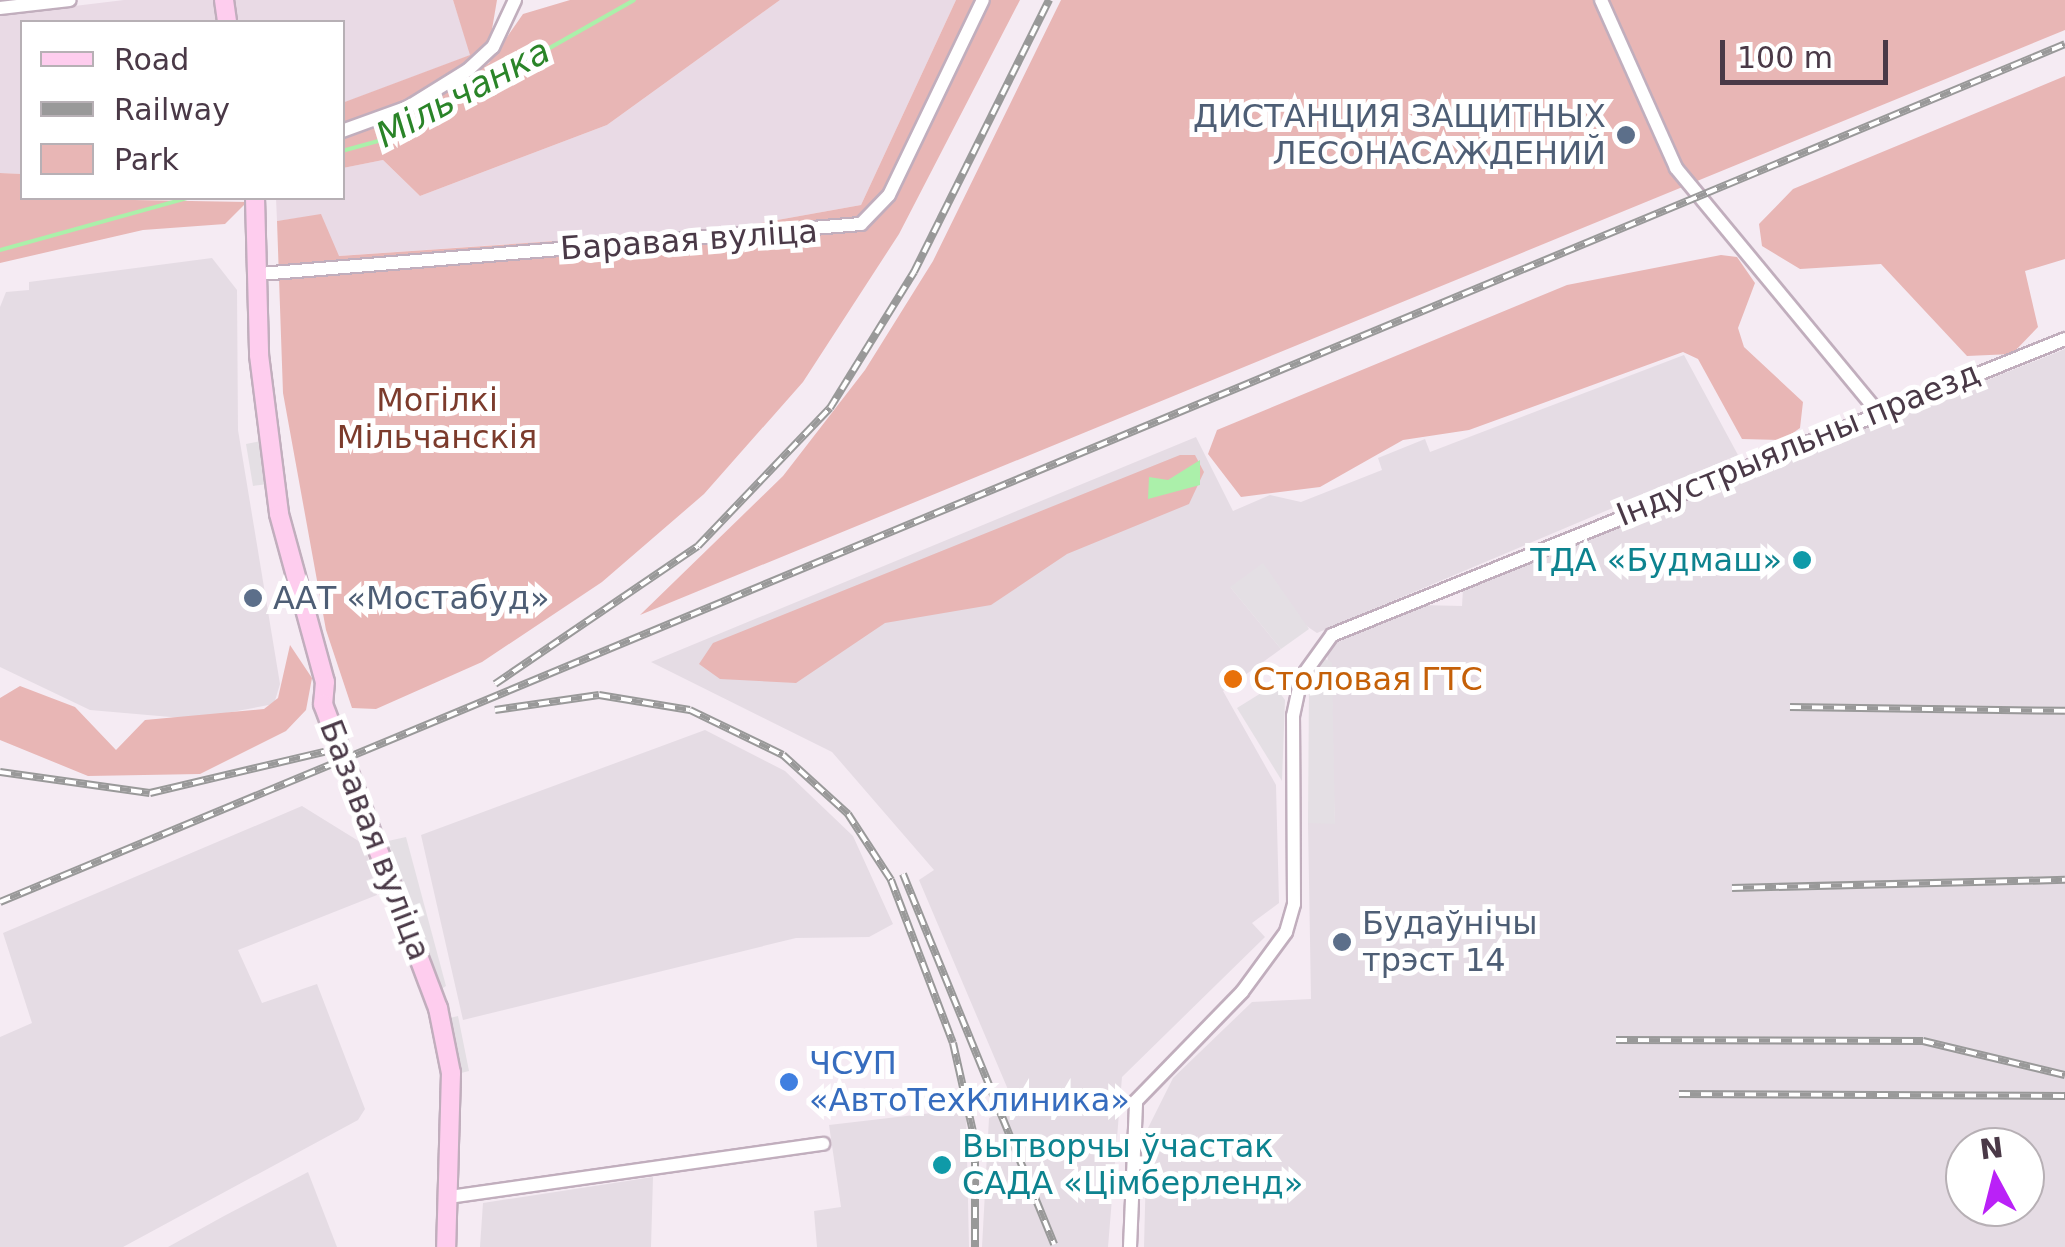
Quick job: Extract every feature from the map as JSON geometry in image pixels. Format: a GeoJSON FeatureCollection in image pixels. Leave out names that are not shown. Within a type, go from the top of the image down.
{"type":"FeatureCollection","features":[{"type":"Feature","properties":{"kind":"street"},"geometry":{"type":"LineString","coordinates":[[0,8],[70,0]]}},
{"type":"Feature","properties":{"kind":"street","name":"Баравая вуліца"},"geometry":{"type":"LineString","coordinates":[[260,274],[861,224],[889,195],[983,0]]}},
{"type":"Feature","properties":{"kind":"street"},"geometry":{"type":"LineString","coordinates":[[1602,0],[1676,168],[1878,412]]}},
{"type":"Feature","properties":{"kind":"street"},"geometry":{"type":"LineString","coordinates":[[345,130],[408,107],[468,70],[493,47],[512,1]]}},
{"type":"Feature","properties":{"kind":"street","name":"Базавая вуліца"},"geometry":{"type":"LineString","coordinates":[[255,200],[260,355],[279,514],[327,719],[440,1014],[451,1073],[446,1247]]}},
{"type":"Feature","properties":{"kind":"street","name":"Індустрыяльны праезд"},"geometry":{"type":"LineString","coordinates":[[1130,1247],[1136,1101],[1242,992],[1290,918],[1293,716],[1313,655],[1372,613],[2065,340]]}},
{"type":"Feature","properties":{"kind":"street"},"geometry":{"type":"LineString","coordinates":[[449,1197],[823,1144]]}},
{"type":"Feature","properties":{"kind":"shaded area"},"geometry":{"type":"Polygon","coordinates":[[[124,0],[220,0],[223,20],[20,20],[20,174],[0,173],[0,15],[124,0]]]}},
{"type":"Feature","properties":{"kind":"shaded area"},"geometry":{"type":"Polygon","coordinates":[[[232,0],[453,0],[471,55],[345,102],[345,20],[236,20],[232,0]]]}},
{"type":"Feature","properties":{"kind":"shaded area"},"geometry":{"type":"Polygon","coordinates":[[[780,0],[956,0],[861,205],[728,229],[338,256],[321,215],[277,221],[276,200],[345,200],[345,168],[383,160],[420,196],[607,125],[780,0]]]}},
{"type":"Feature","properties":{"kind":"shaded area","name":"ААТ «Мостабуд»"},"geometry":{"type":"Polygon","coordinates":[[[212,258],[237,290],[238,430],[280,684],[274,704],[194,719],[90,710],[0,667],[0,307],[6,292],[29,290],[29,282],[212,258]]]}},
{"type":"Feature","properties":{"kind":"shaded area"},"geometry":{"type":"Polygon","coordinates":[[[2065,349],[2065,1247],[1144,1247],[1147,1130],[1173,1078],[1252,1002],[1311,999],[1308,823],[1335,823],[1327,647],[1420,605],[1462,606],[1463,589],[2065,349]]]}},
{"type":"Feature","properties":{"kind":"shaded area"},"geometry":{"type":"Polygon","coordinates":[[[1684,355],[1738,455],[1317,633],[1296,619],[1263,564],[1231,588],[1281,649],[1223,691],[1276,785],[1279,903],[1252,923],[1265,937],[1122,1077],[1108,1247],[982,1247],[989,1118],[1015,1106],[919,880],[934,870],[832,752],[651,662],[1196,437],[1233,511],[1270,495],[1301,502],[1382,470],[1378,458],[1425,439],[1430,452],[1684,355]]]}},
{"type":"Feature","properties":{"kind":"shaded area"},"geometry":{"type":"Polygon","coordinates":[[[261,441],[268,484],[253,486],[246,444],[261,441]]]}},
{"type":"Feature","properties":{"kind":"shaded area"},"geometry":{"type":"Polygon","coordinates":[[[1200,460],[1200,485],[1148,499],[1149,477],[1168,480],[1200,460]]]}},
{"type":"Feature","properties":{"kind":"shaded area"},"geometry":{"type":"Polygon","coordinates":[[[1263,563],[1309,629],[1281,649],[1230,587],[1263,563]]]}},
{"type":"Feature","properties":{"kind":"shaded area"},"geometry":{"type":"Polygon","coordinates":[[[1321,656],[1332,663],[1335,824],[1308,823],[1309,688],[1321,656]]]}},
{"type":"Feature","properties":{"kind":"shaded area"},"geometry":{"type":"Polygon","coordinates":[[[1274,685],[1285,700],[1282,781],[1237,708],[1274,685]]]}},
{"type":"Feature","properties":{"kind":"shaded area"},"geometry":{"type":"Polygon","coordinates":[[[705,730],[785,771],[853,836],[893,924],[869,937],[796,938],[463,1020],[421,835],[705,730]]]}},
{"type":"Feature","properties":{"kind":"shaded area"},"geometry":{"type":"Polygon","coordinates":[[[302,806],[365,845],[377,895],[238,950],[262,1003],[317,984],[365,1109],[358,1120],[123,1247],[0,1247],[0,1037],[32,1023],[3,933],[302,806]]]}},
{"type":"Feature","properties":{"kind":"shaded area"},"geometry":{"type":"Polygon","coordinates":[[[406,837],[446,986],[438,991],[388,841],[406,837]]]}},
{"type":"Feature","properties":{"kind":"shaded area"},"geometry":{"type":"Polygon","coordinates":[[[458,1016],[469,1071],[461,1073],[450,1018],[458,1016]]]}},
{"type":"Feature","properties":{"kind":"shaded area","name":"Вытворчы ўчастак САДА «Цімберленд»"},"geometry":{"type":"Polygon","coordinates":[[[966,1109],[969,1247],[817,1247],[814,1211],[841,1207],[829,1125],[966,1109]]]}},
{"type":"Feature","properties":{"kind":"shaded area"},"geometry":{"type":"Polygon","coordinates":[[[308,1172],[337,1247],[168,1247],[224,1216],[308,1172]]]}},
{"type":"Feature","properties":{"kind":"shaded area"},"geometry":{"type":"Polygon","coordinates":[[[653,1177],[651,1247],[480,1247],[483,1203],[653,1177]]]}},
{"type":"Feature","properties":{"kind":"green space"},"geometry":{"type":"Polygon","coordinates":[[[453,0],[497,0],[490,41],[471,61],[405,101],[345,123],[345,102],[470,55],[453,0]]]}},
{"type":"Feature","properties":{"kind":"green space"},"geometry":{"type":"Polygon","coordinates":[[[570,0],[780,0],[607,125],[420,196],[383,160],[345,168],[345,138],[413,113],[489,63],[523,14],[570,0]]]}},
{"type":"Feature","properties":{"kind":"green space","name":"Могілкі Мільчанскія"},"geometry":{"type":"Polygon","coordinates":[[[956,0],[1020,0],[899,234],[803,382],[704,494],[602,582],[482,662],[376,709],[352,708],[326,630],[283,393],[277,221],[321,214],[339,256],[728,229],[861,205],[956,0]]]}},
{"type":"Feature","properties":{"kind":"green space"},"geometry":{"type":"Polygon","coordinates":[[[1061,0],[2065,0],[2065,30],[640,615],[783,476],[865,370],[933,261],[1061,0]]]}},
{"type":"Feature","properties":{"kind":"green space"},"geometry":{"type":"Polygon","coordinates":[[[2065,76],[2065,259],[2025,271],[2038,327],[2012,354],[1967,356],[1881,264],[1800,269],[1762,246],[1759,224],[1793,189],[2065,76]]]}},
{"type":"Feature","properties":{"kind":"green space"},"geometry":{"type":"Polygon","coordinates":[[[0,173],[20,174],[20,200],[247,202],[225,224],[143,230],[0,263],[0,173]]]}},
{"type":"Feature","properties":{"kind":"green space"},"geometry":{"type":"Polygon","coordinates":[[[1721,255],[1737,257],[1755,283],[1738,328],[1744,347],[1803,402],[1800,428],[1783,440],[1742,439],[1698,359],[1683,352],[1469,430],[1403,440],[1320,487],[1241,497],[1208,454],[1217,430],[1567,285],[1721,255]]]}},
{"type":"Feature","properties":{"kind":"green space"},"geometry":{"type":"Polygon","coordinates":[[[1180,455],[1195,455],[1204,472],[1189,504],[1067,554],[991,605],[885,623],[796,683],[720,679],[699,664],[713,643],[1180,455]]]}},
{"type":"Feature","properties":{"kind":"green space"},"geometry":{"type":"Polygon","coordinates":[[[290,645],[312,678],[306,710],[286,731],[200,774],[88,776],[0,740],[0,698],[20,686],[75,707],[116,750],[145,720],[264,709],[278,698],[290,645]]]}},
{"type":"Feature","properties":{"kind":"waterway","name":"Мільчанка"},"geometry":{"type":"LineString","coordinates":[[345,150],[393,137],[634,0]]}},
{"type":"Feature","properties":{"kind":"waterway","name":"Мільчанка"},"geometry":{"type":"LineString","coordinates":[[0,250],[181,200]]}},
{"type":"Feature","properties":{"kind":"railway"},"geometry":{"type":"LineString","coordinates":[[495,684],[698,546],[830,408],[914,272],[1049,0]]}},
{"type":"Feature","properties":{"kind":"railway"},"geometry":{"type":"LineString","coordinates":[[0,902],[2065,44]]}},
{"type":"Feature","properties":{"kind":"railway"},"geometry":{"type":"LineString","coordinates":[[495,710],[599,695],[690,710],[783,755],[848,814],[891,880],[953,1043],[975,1141],[975,1247]]}},
{"type":"Feature","properties":{"kind":"railway"},"geometry":{"type":"LineString","coordinates":[[1790,707],[2065,711]]}},
{"type":"Feature","properties":{"kind":"railway"},"geometry":{"type":"LineString","coordinates":[[0,772],[150,793],[324,752]]}},
{"type":"Feature","properties":{"kind":"railway"},"geometry":{"type":"LineString","coordinates":[[903,874],[1054,1244]]}},
{"type":"Feature","properties":{"kind":"railway"},"geometry":{"type":"LineString","coordinates":[[1732,888],[2065,880]]}},
{"type":"Feature","properties":{"kind":"railway"},"geometry":{"type":"LineString","coordinates":[[1616,1040],[1923,1041],[2065,1075]]}},
{"type":"Feature","properties":{"kind":"railway"},"geometry":{"type":"LineString","coordinates":[[1679,1094],[2065,1096]]}},
{"type":"Feature","properties":{"kind":"place","name":"ДИСТАНЦИЯ ЗАЩИТНЫХ ЛЕСОНАСАЖДЕНИЙ"},"geometry":{"type":"Point","coordinates":[1626,135]}},
{"type":"Feature","properties":{"kind":"place","name":"ТДА «Будмаш»"},"geometry":{"type":"Point","coordinates":[1802,560]}},
{"type":"Feature","properties":{"kind":"place","name":"ААТ «Мостабуд»"},"geometry":{"type":"Point","coordinates":[253,598]}},
{"type":"Feature","properties":{"kind":"place","name":"Столовая ГТС"},"geometry":{"type":"Point","coordinates":[1233,679]}},
{"type":"Feature","properties":{"kind":"place","name":"Будаўнічы трэст 14"},"geometry":{"type":"Point","coordinates":[1342,942]}},
{"type":"Feature","properties":{"kind":"place","name":"ЧСУП «АвтоТехКлиника»"},"geometry":{"type":"Point","coordinates":[789,1082]}},
{"type":"Feature","properties":{"kind":"place","name":"Вытворчы ўчастак САДА «Цімберленд»"},"geometry":{"type":"Point","coordinates":[942,1165]}}]}
